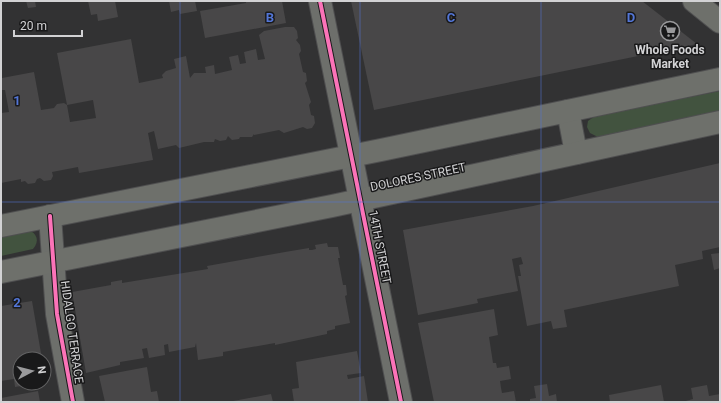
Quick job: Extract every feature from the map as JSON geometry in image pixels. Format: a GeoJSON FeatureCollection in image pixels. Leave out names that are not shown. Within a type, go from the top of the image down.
{"type":"FeatureCollection","features":[{"type":"Feature","properties":{"kind":"main road"},"geometry":{"type":"LineString","coordinates":[[694,1],[720,22]]}},
{"type":"Feature","properties":{"kind":"main road"},"geometry":{"type":"LineString","coordinates":[[1,226],[352,156],[720,79]]}},
{"type":"Feature","properties":{"kind":"main road"},"geometry":{"type":"LineString","coordinates":[[568,111],[576,154]]}},
{"type":"Feature","properties":{"kind":"main road","name":"DOLORES STREET"},"geometry":{"type":"LineString","coordinates":[[1,272],[361,200],[720,122]]}},
{"type":"Feature","properties":{"kind":"street","name":"14TH STREET"},"geometry":{"type":"LineString","coordinates":[[320,1],[401,402]]}},
{"type":"Feature","properties":{"kind":"street","name":"HIDALGO TERRACE"},"geometry":{"type":"LineString","coordinates":[[50,216],[57,314],[73,402]]}},
{"type":"Feature","properties":{"kind":"green space"},"geometry":{"type":"Polygon","coordinates":[[[720,91],[720,112],[598,137],[590,133],[587,127],[588,121],[595,116],[720,91]]]}},
{"type":"Feature","properties":{"kind":"green space"},"geometry":{"type":"Polygon","coordinates":[[[28,230],[34,233],[37,240],[33,249],[1,256],[1,235],[28,230]]]}},
{"type":"Feature","properties":{"kind":"building"},"geometry":{"type":"Polygon","coordinates":[[[26,1],[35,1],[36,7],[28,8],[26,1]]]}},
{"type":"Feature","properties":{"kind":"building"},"geometry":{"type":"Polygon","coordinates":[[[88,1],[115,1],[118,17],[98,21],[97,14],[91,15],[88,1]]]}},
{"type":"Feature","properties":{"kind":"building"},"geometry":{"type":"Polygon","coordinates":[[[169,1],[195,1],[197,11],[180,14],[179,10],[171,12],[169,1]]]}},
{"type":"Feature","properties":{"kind":"building"},"geometry":{"type":"Polygon","coordinates":[[[246,1],[282,1],[286,23],[205,38],[200,11],[246,3],[246,1]]]}},
{"type":"Feature","properties":{"kind":"building"},"geometry":{"type":"Polygon","coordinates":[[[351,1],[642,1],[697,44],[374,110],[351,1]]]}},
{"type":"Feature","properties":{"kind":"building"},"geometry":{"type":"Polygon","coordinates":[[[294,27],[297,31],[298,38],[296,40],[300,45],[301,51],[299,54],[303,72],[306,73],[307,81],[305,83],[311,102],[309,105],[311,115],[314,116],[315,123],[312,128],[307,129],[303,127],[284,133],[279,130],[254,134],[252,137],[240,137],[239,139],[232,140],[228,136],[226,140],[220,141],[215,139],[214,142],[204,142],[179,148],[176,145],[158,149],[154,131],[148,133],[153,160],[79,173],[78,167],[52,172],[53,176],[51,180],[44,181],[40,178],[37,179],[35,183],[28,184],[25,181],[21,182],[21,179],[1,183],[1,113],[9,112],[5,90],[1,90],[1,75],[2,78],[34,72],[41,110],[54,108],[57,104],[64,103],[67,105],[57,53],[131,39],[139,83],[163,78],[162,75],[166,71],[176,68],[174,59],[186,56],[190,78],[194,73],[206,73],[205,67],[214,65],[215,74],[232,70],[229,57],[238,55],[240,64],[246,63],[244,52],[256,49],[258,60],[265,59],[259,35],[264,31],[294,27]],[[93,100],[67,105],[70,122],[96,118],[93,100]]]}},
{"type":"Feature","properties":{"kind":"building"},"geometry":{"type":"Polygon","coordinates":[[[720,163],[720,247],[702,251],[703,259],[675,265],[679,286],[564,310],[567,327],[553,329],[551,321],[527,326],[518,276],[521,276],[519,265],[523,264],[521,257],[512,259],[518,291],[477,299],[478,303],[418,315],[403,230],[533,206],[720,163]]]}},
{"type":"Feature","properties":{"kind":"building"},"geometry":{"type":"Polygon","coordinates":[[[327,243],[328,247],[338,247],[340,258],[338,258],[343,285],[346,285],[347,295],[345,296],[350,323],[335,326],[335,329],[327,331],[327,334],[275,345],[275,343],[223,352],[223,356],[198,360],[196,343],[195,347],[169,352],[168,344],[164,345],[165,355],[149,358],[147,348],[142,349],[144,358],[120,362],[120,365],[86,373],[72,292],[111,285],[111,282],[122,280],[122,283],[208,269],[207,266],[285,252],[309,248],[309,250],[312,250],[316,249],[315,245],[327,243]]]}},
{"type":"Feature","properties":{"kind":"building"},"geometry":{"type":"Polygon","coordinates":[[[720,253],[720,268],[714,270],[711,254],[720,253]]]}},
{"type":"Feature","properties":{"kind":"building"},"geometry":{"type":"Polygon","coordinates":[[[32,301],[41,351],[12,351],[12,379],[1,381],[1,306],[32,301]]]}},
{"type":"Feature","properties":{"kind":"building"},"geometry":{"type":"Polygon","coordinates":[[[494,309],[498,335],[489,337],[493,363],[496,363],[497,368],[509,366],[511,379],[500,381],[501,388],[502,393],[514,391],[516,402],[434,402],[418,323],[494,309]]]}},
{"type":"Feature","properties":{"kind":"building"},"geometry":{"type":"Polygon","coordinates":[[[357,351],[361,373],[347,375],[348,379],[364,376],[368,402],[294,402],[292,389],[299,388],[296,362],[357,351]]]}},
{"type":"Feature","properties":{"kind":"building"},"geometry":{"type":"Polygon","coordinates":[[[147,367],[151,392],[157,391],[159,402],[105,402],[99,376],[147,367]]]}},
{"type":"Feature","properties":{"kind":"building"},"geometry":{"type":"Polygon","coordinates":[[[547,384],[549,396],[556,394],[557,402],[530,402],[530,399],[536,398],[534,386],[547,384]]]}},
{"type":"Feature","properties":{"kind":"building"},"geometry":{"type":"Polygon","coordinates":[[[661,385],[664,402],[610,402],[609,395],[661,385]]]}},
{"type":"Feature","properties":{"kind":"building"},"geometry":{"type":"Polygon","coordinates":[[[707,385],[709,396],[720,394],[720,402],[682,402],[693,399],[691,388],[707,385]]]}},
{"type":"Feature","properties":{"kind":"building"},"geometry":{"type":"Polygon","coordinates":[[[38,391],[40,402],[1,402],[1,398],[38,391]]]}},
{"type":"Feature","properties":{"kind":"building"},"geometry":{"type":"Polygon","coordinates":[[[271,394],[273,402],[233,402],[233,401],[271,394]]]}},
{"type":"Feature","properties":{"kind":"cycle path"},"geometry":{"type":"LineString","coordinates":[[320,1],[401,402]]}},
{"type":"Feature","properties":{"kind":"cycle path"},"geometry":{"type":"LineString","coordinates":[[50,216],[57,314],[73,402]]}},
{"type":"Feature","properties":{"kind":"place","name":"Whole Foods Market"},"geometry":{"type":"Point","coordinates":[670,31]}}]}
